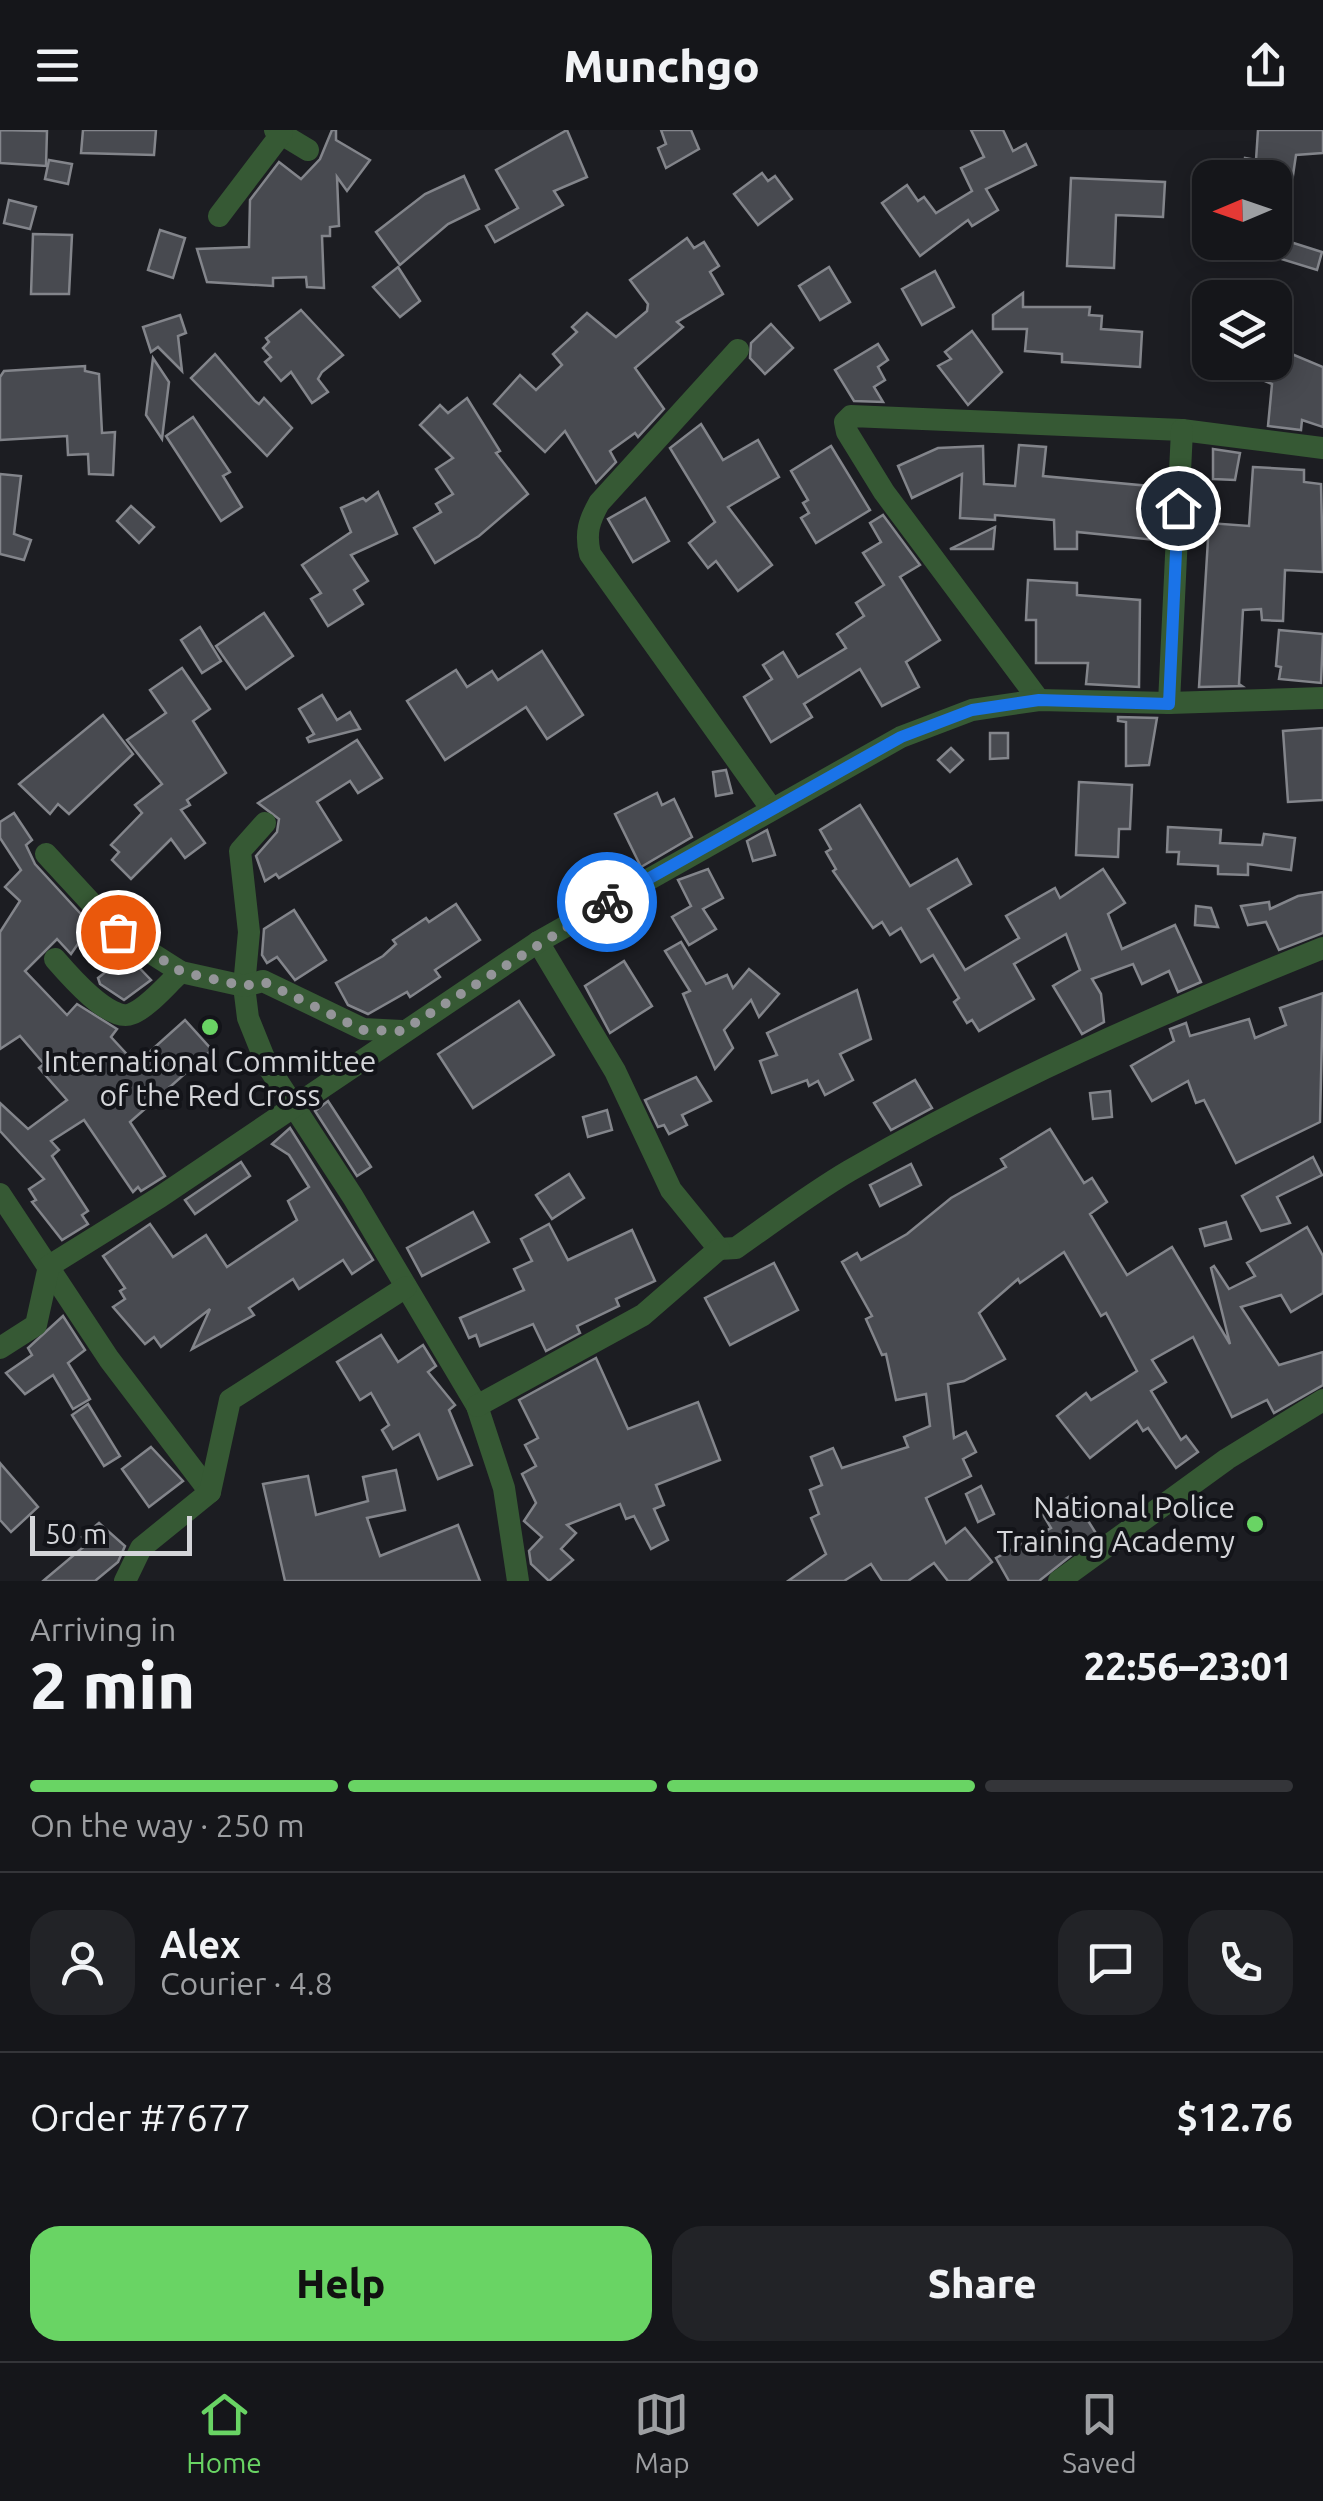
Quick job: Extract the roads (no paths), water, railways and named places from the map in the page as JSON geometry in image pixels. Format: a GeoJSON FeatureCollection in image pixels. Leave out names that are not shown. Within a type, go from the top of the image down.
{"type":"FeatureCollection","features":[{"type":"Feature","properties":{"kind":"street"},"geometry":{"type":"LineString","coordinates":[[220,216],[278,132],[308,150]]}},
{"type":"Feature","properties":{"kind":"street"},"geometry":{"type":"LineString","coordinates":[[738,350],[599,503],[588,524],[587,541],[590,554],[771,808]]}},
{"type":"Feature","properties":{"kind":"street"},"geometry":{"type":"LineString","coordinates":[[1039,700],[884,492],[845,422],[850,416],[1182,430],[1323,448]]}},
{"type":"Feature","properties":{"kind":"street"},"geometry":{"type":"LineString","coordinates":[[1169,704],[1182,430]]}},
{"type":"Feature","properties":{"kind":"street"},"geometry":{"type":"LineString","coordinates":[[0,1348],[36,1325],[48,1266],[144,1208],[538,942],[901,737],[972,710],[1039,700],[1169,704],[1323,698]]}},
{"type":"Feature","properties":{"kind":"street"},"geometry":{"type":"LineString","coordinates":[[265,823],[240,851],[249,932],[244,986],[248,1018],[267,1066],[477,1406],[504,1488],[518,1581]]}},
{"type":"Feature","properties":{"kind":"street"},"geometry":{"type":"LineString","coordinates":[[46,854],[118,932],[182,972],[244,986],[264,982],[363,1030],[402,1031]]}},
{"type":"Feature","properties":{"kind":"street"},"geometry":{"type":"LineString","coordinates":[[538,942],[615,1071],[671,1190],[719,1249]]}},
{"type":"Feature","properties":{"kind":"street"},"geometry":{"type":"LineString","coordinates":[[477,1406],[643,1315],[719,1249],[736,1248],[848,1171],[1162,1012],[1323,948]]}},
{"type":"Feature","properties":{"kind":"street"},"geometry":{"type":"LineString","coordinates":[[56,958],[77,984],[117,1015],[131,1014],[182,972]]}},
{"type":"Feature","properties":{"kind":"street"},"geometry":{"type":"LineString","coordinates":[[0,1194],[110,1359],[210,1492]]}},
{"type":"Feature","properties":{"kind":"street"},"geometry":{"type":"LineString","coordinates":[[125,1581],[141,1548],[210,1492],[230,1400],[406,1287]]}},
{"type":"Feature","properties":{"kind":"street"},"geometry":{"type":"LineString","coordinates":[[1059,1581],[1227,1459],[1323,1400]]}},
{"type":"Feature","properties":{"kind":"place","name":"International Committee of the Red Cross"},"geometry":{"type":"Point","coordinates":[210,1027]}},
{"type":"Feature","properties":{"kind":"place","name":"National Police Training Academy"},"geometry":{"type":"Point","coordinates":[1255,1524]}}]}
